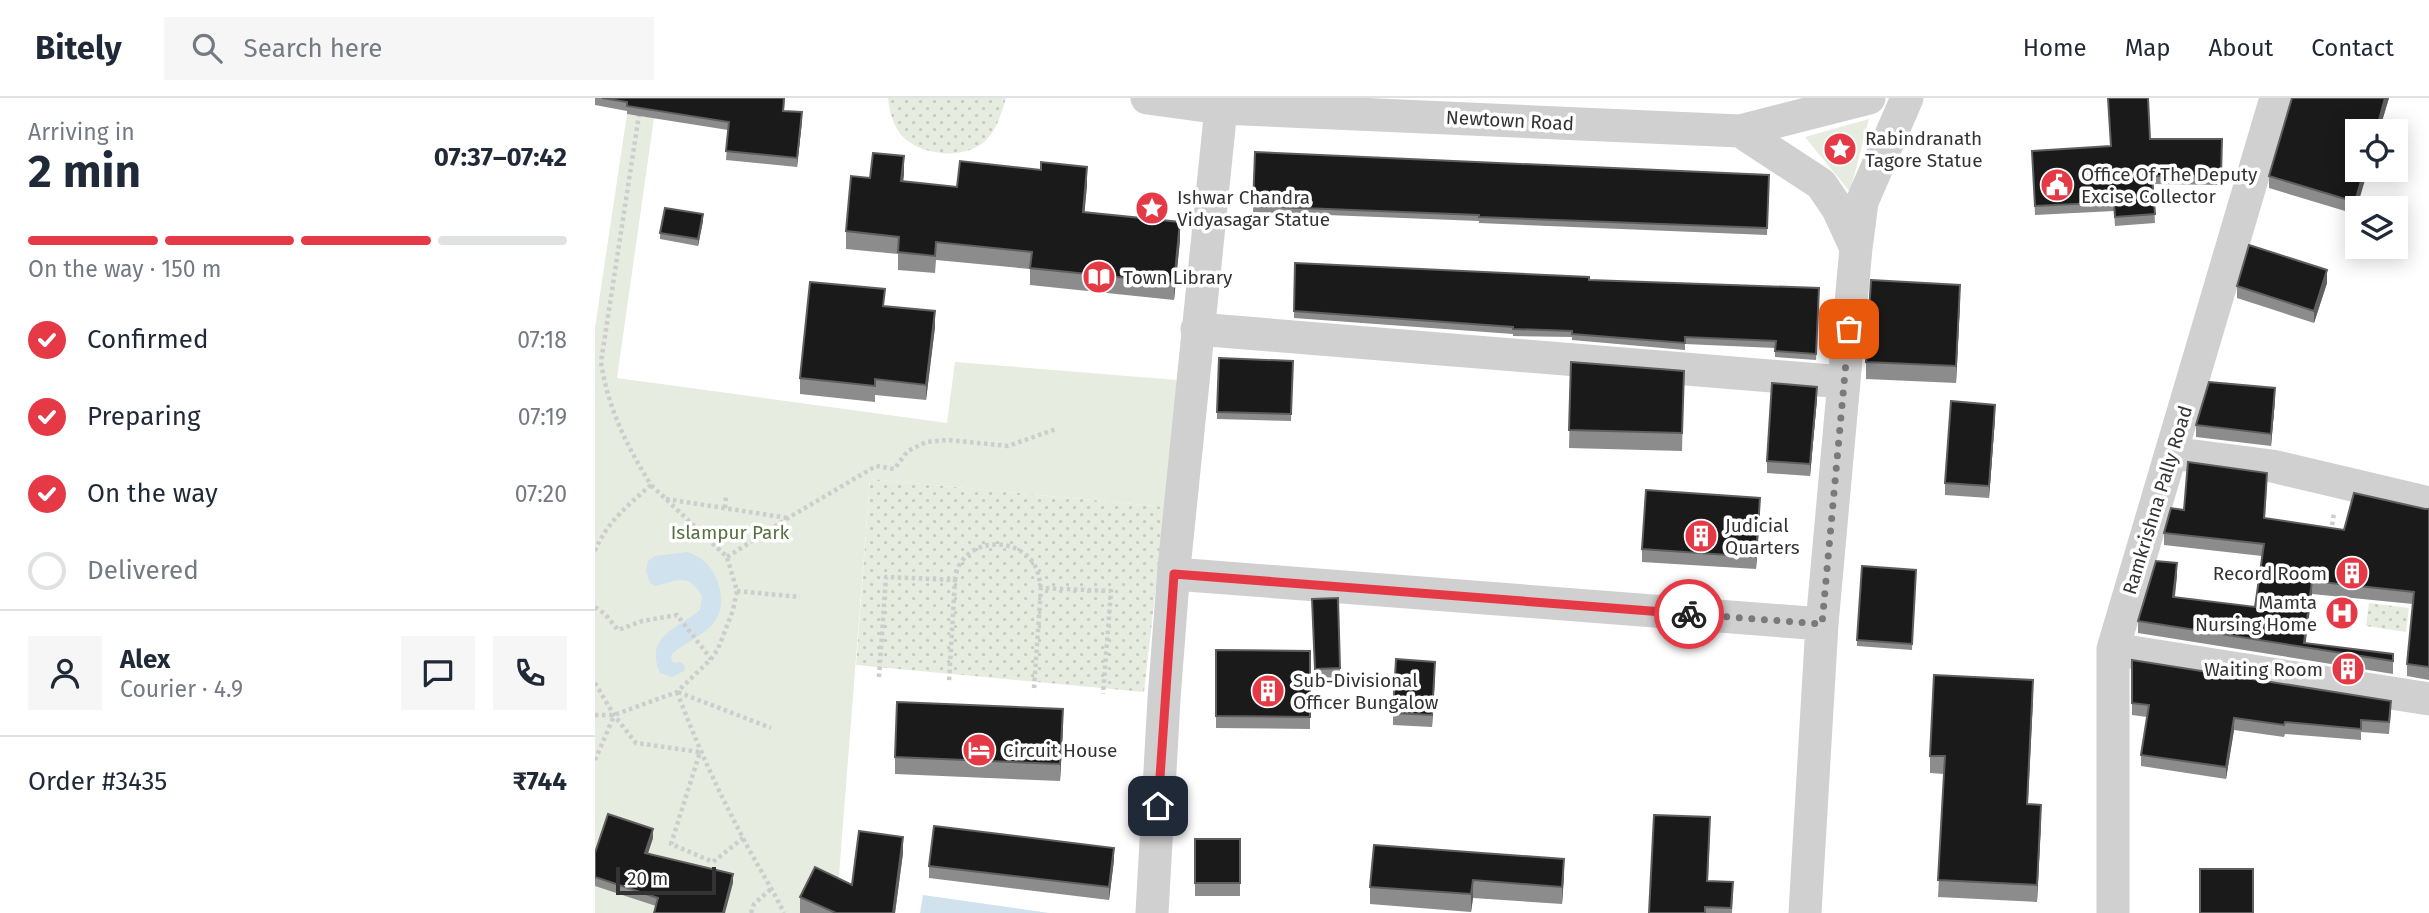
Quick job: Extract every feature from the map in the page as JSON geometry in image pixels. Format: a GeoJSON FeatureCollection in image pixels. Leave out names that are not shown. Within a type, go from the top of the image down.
{"type":"FeatureCollection","features":[{"type":"Feature","properties":{"kind":"street","name":"Newtown Road"},"geometry":{"type":"LineString","coordinates":[[1147,98],[1221,108],[1740,131],[1869,98]]}},
{"type":"Feature","properties":{"kind":"street"},"geometry":{"type":"LineString","coordinates":[[1805,913],[1822,624],[1856,248],[1863,202],[1907,98]]}},
{"type":"Feature","properties":{"kind":"street","name":"Ramkrishna Pally Road"},"geometry":{"type":"LineString","coordinates":[[2113,913],[2112,649],[2276,98]]}},
{"type":"Feature","properties":{"kind":"street"},"geometry":{"type":"LineString","coordinates":[[1152,913],[1174,574],[1221,108]]}},
{"type":"Feature","properties":{"kind":"street"},"geometry":{"type":"LineString","coordinates":[[1740,131],[1821,184],[1838,209],[1856,248]]}},
{"type":"Feature","properties":{"kind":"street"},"geometry":{"type":"LineString","coordinates":[[1197,330],[1844,382]]}},
{"type":"Feature","properties":{"kind":"street"},"geometry":{"type":"LineString","coordinates":[[2171,453],[2272,467],[2429,503]]}},
{"type":"Feature","properties":{"kind":"street"},"geometry":{"type":"LineString","coordinates":[[1174,574],[1822,624]]}},
{"type":"Feature","properties":{"kind":"street"},"geometry":{"type":"LineString","coordinates":[[2112,649],[2429,699]]}},
{"type":"Feature","properties":{"kind":"path"},"geometry":{"type":"LineString","coordinates":[[595,715],[614,715],[677,692],[711,659],[726,631],[737,591],[727,557],[651,485],[627,446],[605,387],[601,362],[639,116]]}},
{"type":"Feature","properties":{"kind":"path"},"geometry":{"type":"LineString","coordinates":[[727,557],[876,467],[894,469],[908,451],[926,442],[948,440],[1008,446],[1056,429]]}},
{"type":"Feature","properties":{"kind":"path"},"geometry":{"type":"LineString","coordinates":[[2330,542],[2339,481]]}},
{"type":"Feature","properties":{"kind":"path"},"geometry":{"type":"LineString","coordinates":[[595,551],[602,533],[622,510],[651,485]]}},
{"type":"Feature","properties":{"kind":"path"},"geometry":{"type":"LineString","coordinates":[[725,508],[726,496]]}},
{"type":"Feature","properties":{"kind":"path"},"geometry":{"type":"LineString","coordinates":[[665,499],[788,518]]}},
{"type":"Feature","properties":{"kind":"path"},"geometry":{"type":"LineString","coordinates":[[949,682],[955,580],[959,565],[968,554],[978,548],[999,544],[1023,552],[1038,573],[1041,587],[1034,688]]}},
{"type":"Feature","properties":{"kind":"path"},"geometry":{"type":"LineString","coordinates":[[879,677],[886,576],[955,580]]}},
{"type":"Feature","properties":{"kind":"path"},"geometry":{"type":"LineString","coordinates":[[1041,587],[1111,591],[1103,694]]}},
{"type":"Feature","properties":{"kind":"path"},"geometry":{"type":"LineString","coordinates":[[737,591],[800,597]]}},
{"type":"Feature","properties":{"kind":"path"},"geometry":{"type":"LineString","coordinates":[[595,607],[605,614],[618,631],[642,621],[677,614],[711,659]]}},
{"type":"Feature","properties":{"kind":"path"},"geometry":{"type":"LineString","coordinates":[[595,683],[614,715],[636,743],[699,751]]}},
{"type":"Feature","properties":{"kind":"path"},"geometry":{"type":"LineString","coordinates":[[677,692],[771,728]]}},
{"type":"Feature","properties":{"kind":"path"},"geometry":{"type":"LineString","coordinates":[[677,692],[699,751],[784,913]]}},
{"type":"Feature","properties":{"kind":"path"},"geometry":{"type":"LineString","coordinates":[[595,759],[614,715]]}},
{"type":"Feature","properties":{"kind":"path"},"geometry":{"type":"LineString","coordinates":[[699,751],[671,844],[713,862],[743,838]]}},
{"type":"Feature","properties":{"kind":"path"},"geometry":{"type":"LineString","coordinates":[[751,913],[754,904],[772,888]]}},
{"type":"Feature","properties":{"kind":"green space"},"geometry":{"type":"Polygon","coordinates":[[[888,98],[1006,98],[997,124],[988,138],[970,150],[947,153],[923,149],[904,138],[893,120],[888,98]]]}},
{"type":"Feature","properties":{"kind":"green space","name":"Islampur Park"},"geometry":{"type":"Polygon","coordinates":[[[627,114],[654,118],[617,378],[947,423],[955,362],[1177,380],[1165,507],[870,479],[836,913],[595,913],[595,328],[627,114]]]}},
{"type":"Feature","properties":{"kind":"green space"},"geometry":{"type":"Polygon","coordinates":[[[1869,119],[1850,192],[1805,137],[1869,119]]]}},
{"type":"Feature","properties":{"kind":"green space"},"geometry":{"type":"Polygon","coordinates":[[[870,479],[1165,507],[1144,692],[856,665],[870,479]]]}},
{"type":"Feature","properties":{"kind":"green space"},"geometry":{"type":"Polygon","coordinates":[[[2369,603],[2409,608],[2406,632],[2366,626],[2369,603]]]}},
{"type":"Feature","properties":{"kind":"water"},"geometry":{"type":"Polygon","coordinates":[[[688,552],[703,560],[714,574],[720,591],[720,609],[708,629],[672,654],[674,663],[680,662],[685,666],[684,671],[672,677],[660,673],[656,650],[665,635],[700,610],[702,596],[688,581],[677,580],[656,586],[650,583],[646,571],[648,561],[655,556],[688,552]]]}},
{"type":"Feature","properties":{"kind":"water"},"geometry":{"type":"Polygon","coordinates":[[[923,895],[1049,913],[920,913],[923,895]]]}},
{"type":"Feature","properties":{"kind":"building"},"geometry":{"type":"Polygon","coordinates":[[[602,98],[784,98],[783,111],[802,112],[797,158],[726,151],[729,122],[627,106],[627,102],[602,98]]]}},
{"type":"Feature","properties":{"kind":"building"},"geometry":{"type":"Polygon","coordinates":[[[2108,98],[2148,98],[2150,139],[2222,139],[2221,176],[2152,176],[2155,214],[2115,217],[2114,202],[2035,206],[2032,151],[2111,146],[2108,98]]]}},
{"type":"Feature","properties":{"kind":"building"},"geometry":{"type":"Polygon","coordinates":[[[2292,98],[2385,98],[2379,119],[2345,119],[2345,182],[2361,182],[2357,196],[2345,196],[2345,199],[2269,176],[2292,98]]]}},
{"type":"Feature","properties":{"kind":"building"},"geometry":{"type":"Polygon","coordinates":[[[1255,152],[1769,175],[1767,228],[1253,206],[1255,152]]]}},
{"type":"Feature","properties":{"kind":"building"},"geometry":{"type":"Polygon","coordinates":[[[873,153],[904,156],[901,181],[957,187],[960,161],[1041,170],[1041,162],[1087,167],[1083,212],[1180,222],[1174,283],[1030,268],[1032,252],[936,242],[935,256],[898,252],[899,237],[846,231],[851,176],[870,178],[873,153]]]}},
{"type":"Feature","properties":{"kind":"building"},"geometry":{"type":"Polygon","coordinates":[[[665,208],[703,214],[698,239],[660,233],[665,208]]]}},
{"type":"Feature","properties":{"kind":"building"},"geometry":{"type":"Polygon","coordinates":[[[2249,245],[2327,270],[2314,311],[2237,286],[2249,245]]]}},
{"type":"Feature","properties":{"kind":"building"},"geometry":{"type":"Polygon","coordinates":[[[1295,263],[1589,277],[1589,280],[1819,288],[1816,354],[1775,351],[1776,341],[1685,337],[1685,343],[1572,334],[1572,331],[1513,329],[1294,311],[1295,263]]]}},
{"type":"Feature","properties":{"kind":"building"},"geometry":{"type":"Polygon","coordinates":[[[1871,280],[1960,285],[1956,366],[1866,362],[1871,280]]]}},
{"type":"Feature","properties":{"kind":"building"},"geometry":{"type":"Polygon","coordinates":[[[810,282],[885,289],[883,306],[935,311],[926,385],[875,379],[875,386],[800,378],[810,282]]]}},
{"type":"Feature","properties":{"kind":"building"},"geometry":{"type":"Polygon","coordinates":[[[1219,358],[1293,361],[1291,414],[1217,412],[1219,358]]]}},
{"type":"Feature","properties":{"kind":"building"},"geometry":{"type":"Polygon","coordinates":[[[1571,362],[1684,371],[1682,433],[1569,430],[1571,362]]]}},
{"type":"Feature","properties":{"kind":"building"},"geometry":{"type":"Polygon","coordinates":[[[2209,382],[2275,388],[2271,434],[2196,425],[2209,382]]]}},
{"type":"Feature","properties":{"kind":"building"},"geometry":{"type":"Polygon","coordinates":[[[1772,383],[1817,387],[1810,464],[1767,461],[1772,383]]]}},
{"type":"Feature","properties":{"kind":"building"},"geometry":{"type":"Polygon","coordinates":[[[1951,401],[1995,405],[1989,486],[1945,483],[1951,401]]]}},
{"type":"Feature","properties":{"kind":"building"},"geometry":{"type":"Polygon","coordinates":[[[2188,462],[2267,473],[2264,518],[2344,530],[2354,493],[2429,509],[2429,667],[2407,664],[2414,592],[2312,581],[2304,643],[2393,654],[2393,661],[2138,621],[2156,561],[2177,563],[2173,597],[2255,607],[2264,544],[2164,533],[2171,508],[2184,510],[2188,462]]]}},
{"type":"Feature","properties":{"kind":"building","name":"Judicial Quarters"},"geometry":{"type":"Polygon","coordinates":[[[1646,490],[1760,498],[1756,557],[1642,549],[1646,490]]]}},
{"type":"Feature","properties":{"kind":"building"},"geometry":{"type":"Polygon","coordinates":[[[1862,566],[1916,570],[1912,644],[1857,640],[1862,566]]]}},
{"type":"Feature","properties":{"kind":"building"},"geometry":{"type":"Polygon","coordinates":[[[1338,598],[1340,668],[1315,669],[1312,599],[1338,598]]]}},
{"type":"Feature","properties":{"kind":"building","name":"Sub-Divisional Officer Bungalow"},"geometry":{"type":"Polygon","coordinates":[[[1216,650],[1310,651],[1310,717],[1216,716],[1216,650]]]}},
{"type":"Feature","properties":{"kind":"building"},"geometry":{"type":"Polygon","coordinates":[[[1396,659],[1435,662],[1432,715],[1393,713],[1396,659]]]}},
{"type":"Feature","properties":{"kind":"building"},"geometry":{"type":"Polygon","coordinates":[[[2132,660],[2391,701],[2389,722],[2361,720],[2361,729],[2285,722],[2284,725],[2234,718],[2226,767],[2141,755],[2149,705],[2132,703],[2132,660]]]}},
{"type":"Feature","properties":{"kind":"building"},"geometry":{"type":"Polygon","coordinates":[[[1934,675],[2033,680],[2027,804],[2041,805],[2037,885],[1938,880],[1945,756],[1930,756],[1934,675]]]}},
{"type":"Feature","properties":{"kind":"building","name":"Circuit House"},"geometry":{"type":"Polygon","coordinates":[[[897,702],[1063,709],[1060,764],[895,757],[897,702]]]}},
{"type":"Feature","properties":{"kind":"building"},"geometry":{"type":"Polygon","coordinates":[[[608,814],[653,829],[645,853],[733,874],[723,913],[654,913],[658,898],[595,877],[595,853],[608,814]]]}},
{"type":"Feature","properties":{"kind":"building"},"geometry":{"type":"Polygon","coordinates":[[[1654,815],[1710,817],[1707,881],[1733,882],[1731,908],[1705,907],[1705,913],[1649,913],[1654,815]]]}},
{"type":"Feature","properties":{"kind":"building"},"geometry":{"type":"Polygon","coordinates":[[[934,826],[1114,848],[1109,887],[929,866],[934,826]]]}},
{"type":"Feature","properties":{"kind":"building"},"geometry":{"type":"Polygon","coordinates":[[[859,831],[903,837],[893,913],[836,913],[800,897],[815,867],[852,885],[859,831]]]}},
{"type":"Feature","properties":{"kind":"building"},"geometry":{"type":"Polygon","coordinates":[[[1195,839],[1240,839],[1240,883],[1195,883],[1195,839]]]}},
{"type":"Feature","properties":{"kind":"building"},"geometry":{"type":"Polygon","coordinates":[[[1374,845],[1564,859],[1562,887],[1473,880],[1471,894],[1370,887],[1374,845]]]}},
{"type":"Feature","properties":{"kind":"building"},"geometry":{"type":"Polygon","coordinates":[[[2200,869],[2253,869],[2253,913],[2200,913],[2200,869]]]}},
{"type":"Feature","properties":{"kind":"way so far"},"geometry":{"type":"LineString","coordinates":[[1689,614],[1822,624],[1849,329]]}},
{"type":"Feature","properties":{"kind":"place","name":"Rabindranath Tagore Statue"},"geometry":{"type":"Point","coordinates":[1840,149]}},
{"type":"Feature","properties":{"kind":"place","name":"Office Of The Deputy Excise Collector"},"geometry":{"type":"Point","coordinates":[2057,185]}},
{"type":"Feature","properties":{"kind":"place","name":"Ishwar Chandra Vidyasagar Statue"},"geometry":{"type":"Point","coordinates":[1152,208]}},
{"type":"Feature","properties":{"kind":"place","name":"Town Library"},"geometry":{"type":"Point","coordinates":[1099,277]}},
{"type":"Feature","properties":{"kind":"place","name":"Judicial Quarters"},"geometry":{"type":"Point","coordinates":[1701,536]}},
{"type":"Feature","properties":{"kind":"place","name":"Record Room"},"geometry":{"type":"Point","coordinates":[2352,573]}},
{"type":"Feature","properties":{"kind":"place","name":"Mamta Nursing Home"},"geometry":{"type":"Point","coordinates":[2342,613]}},
{"type":"Feature","properties":{"kind":"place","name":"Waiting Room"},"geometry":{"type":"Point","coordinates":[2348,669]}},
{"type":"Feature","properties":{"kind":"place","name":"Sub-Divisional Officer Bungalow"},"geometry":{"type":"Point","coordinates":[1268,691]}},
{"type":"Feature","properties":{"kind":"place","name":"Circuit House"},"geometry":{"type":"Point","coordinates":[979,750]}},
{"type":"Feature","properties":{"kind":"route"},"geometry":{"type":"LineString","coordinates":[[1158,806],[1174,574],[1689,614]]}}]}
